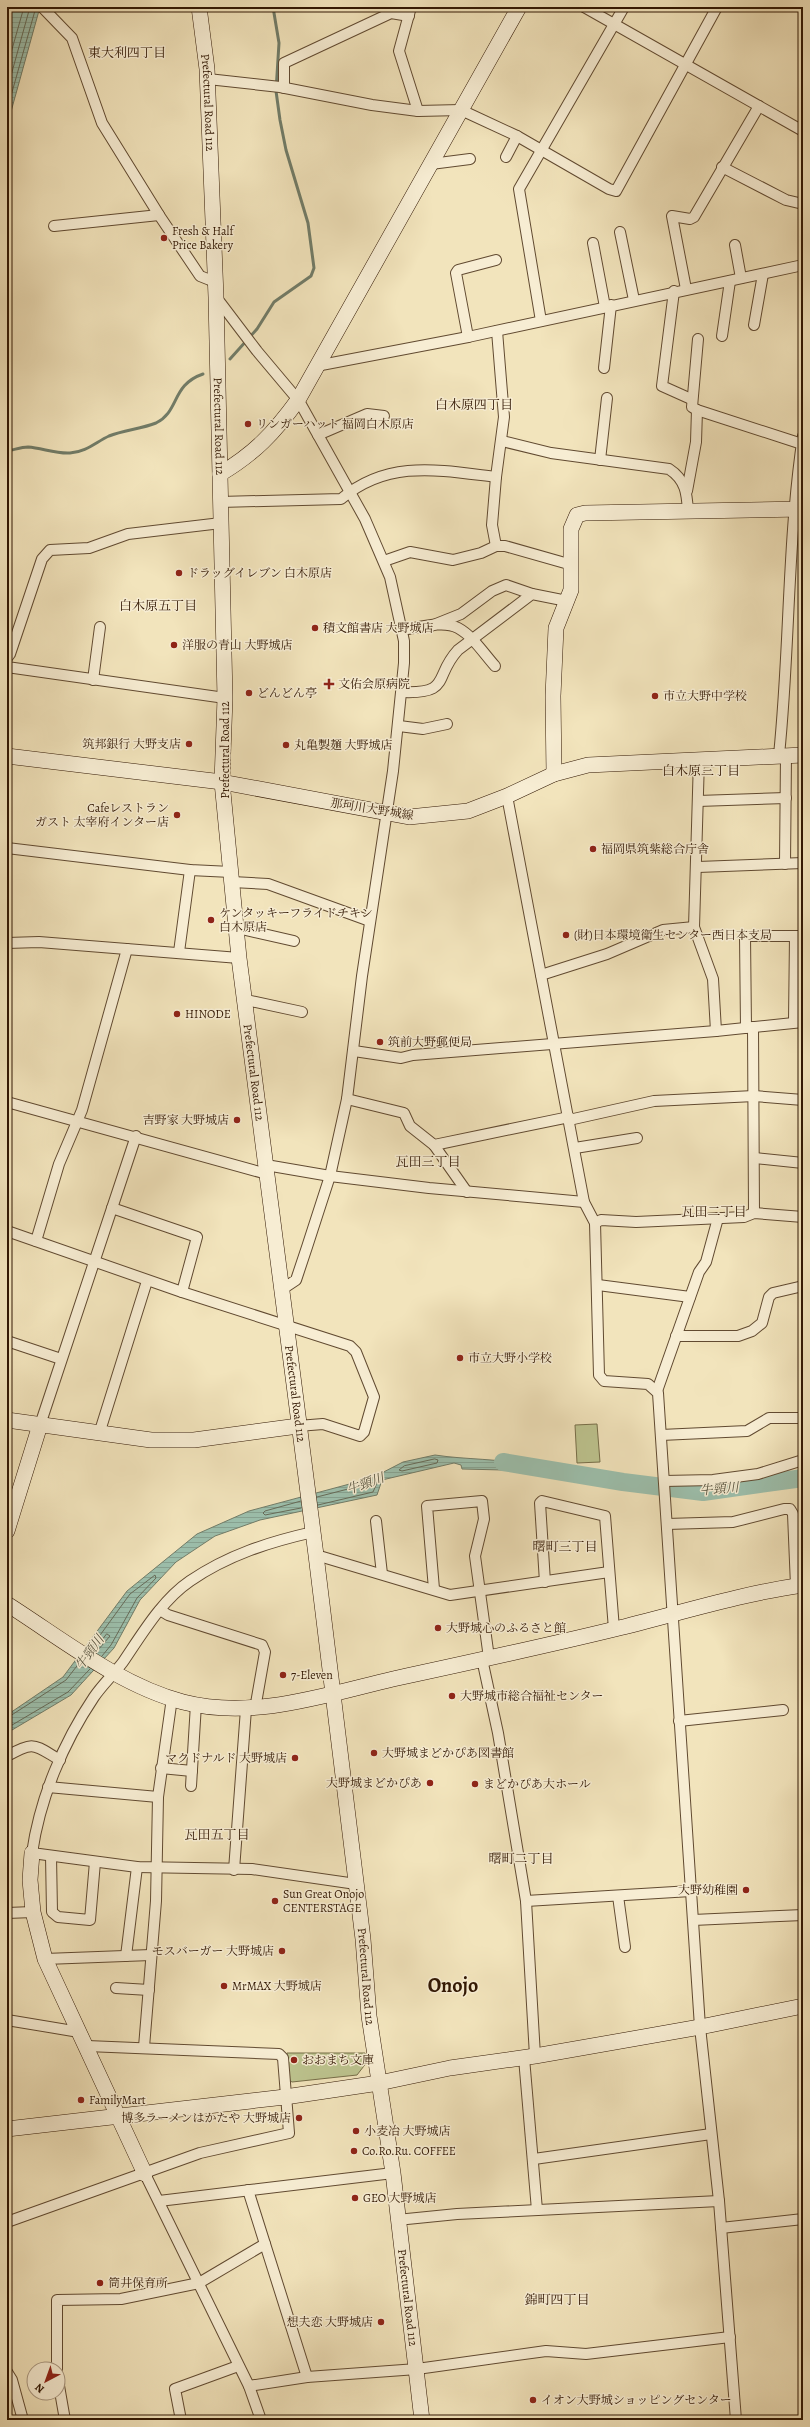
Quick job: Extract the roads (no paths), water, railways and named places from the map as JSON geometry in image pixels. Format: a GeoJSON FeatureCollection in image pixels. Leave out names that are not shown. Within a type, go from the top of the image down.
{"type":"FeatureCollection","features":[{"type":"Feature","properties":{"kind":"street"},"geometry":{"type":"LineString","coordinates":[[42,7],[53,16],[75,43],[102,123],[159,215],[200,276],[215,290],[249,340],[298,400],[350,491],[384,561],[402,630],[404,663],[399,726],[388,814],[362,976],[347,1099],[330,1176],[296,1280],[281,1290]]}},
{"type":"Feature","properties":{"kind":"street","name":"Prefectural Road 112"},"geometry":{"type":"LineString","coordinates":[[200,7],[208,79],[215,290],[225,698],[222,782],[240,958],[285,1326],[316,1555],[356,1884],[370,2016],[393,2173],[397,2220],[417,2369],[422,2420]]}},
{"type":"Feature","properties":{"kind":"street"},"geometry":{"type":"LineString","coordinates":[[220,474],[245,459],[265,442],[298,400],[519,7]]}},
{"type":"Feature","properties":{"kind":"street"},"geometry":{"type":"LineString","coordinates":[[584,7],[803,131]]}},
{"type":"Feature","properties":{"kind":"street"},"geometry":{"type":"LineString","coordinates":[[541,321],[519,189],[543,150],[624,7]]}},
{"type":"Feature","properties":{"kind":"street"},"geometry":{"type":"LineString","coordinates":[[208,79],[279,87],[372,105],[418,111],[461,110],[517,136],[609,189],[616,191],[717,7]]}},
{"type":"Feature","properties":{"kind":"street"},"geometry":{"type":"LineString","coordinates":[[279,87],[284,63],[391,13],[410,11],[399,51],[418,111]]}},
{"type":"Feature","properties":{"kind":"street"},"geometry":{"type":"LineString","coordinates":[[686,289],[672,216],[690,219],[694,217],[759,106]]}},
{"type":"Feature","properties":{"kind":"street"},"geometry":{"type":"LineString","coordinates":[[506,157],[517,136]]}},
{"type":"Feature","properties":{"kind":"street"},"geometry":{"type":"LineString","coordinates":[[431,164],[470,159]]}},
{"type":"Feature","properties":{"kind":"street"},"geometry":{"type":"LineString","coordinates":[[722,167],[786,200],[803,204]]}},
{"type":"Feature","properties":{"kind":"street"},"geometry":{"type":"LineString","coordinates":[[54,226],[159,215]]}},
{"type":"Feature","properties":{"kind":"street"},"geometry":{"type":"LineString","coordinates":[[620,232],[634,300]]}},
{"type":"Feature","properties":{"kind":"street"},"geometry":{"type":"LineString","coordinates":[[593,243],[608,306],[604,368]]}},
{"type":"Feature","properties":{"kind":"street"},"geometry":{"type":"LineString","coordinates":[[735,245],[741,278]]}},
{"type":"Feature","properties":{"kind":"street"},"geometry":{"type":"LineString","coordinates":[[468,337],[456,273],[458,270],[496,260]]}},
{"type":"Feature","properties":{"kind":"street"},"geometry":{"type":"LineString","coordinates":[[316,366],[497,331],[634,300],[803,265]]}},
{"type":"Feature","properties":{"kind":"street"},"geometry":{"type":"LineString","coordinates":[[754,325],[764,274]]}},
{"type":"Feature","properties":{"kind":"street"},"geometry":{"type":"LineString","coordinates":[[722,336],[730,281]]}},
{"type":"Feature","properties":{"kind":"street"},"geometry":{"type":"LineString","coordinates":[[674,292],[662,386],[691,399]]}},
{"type":"Feature","properties":{"kind":"street"},"geometry":{"type":"LineString","coordinates":[[496,546],[492,525],[496,477],[504,417],[497,331]]}},
{"type":"Feature","properties":{"kind":"street"},"geometry":{"type":"LineString","coordinates":[[698,339],[691,399],[692,407],[697,410],[802,440],[783,755],[786,798],[785,864]]}},
{"type":"Feature","properties":{"kind":"street"},"geometry":{"type":"LineString","coordinates":[[600,460],[607,398]]}},
{"type":"Feature","properties":{"kind":"street"},"geometry":{"type":"LineString","coordinates":[[688,512],[687,491],[696,442],[697,410]]}},
{"type":"Feature","properties":{"kind":"street"},"geometry":{"type":"LineString","coordinates":[[318,435],[367,414],[384,416]]}},
{"type":"Feature","properties":{"kind":"street"},"geometry":{"type":"LineString","coordinates":[[502,441],[551,453],[669,470],[675,474],[687,491]]}},
{"type":"Feature","properties":{"kind":"street"},"geometry":{"type":"LineString","coordinates":[[220,502],[305,498],[341,499],[350,491],[379,476],[412,469],[496,477]]}},
{"type":"Feature","properties":{"kind":"street"},"geometry":{"type":"LineString","coordinates":[[554,774],[553,696],[556,628],[571,590],[573,521],[581,514],[798,509]]}},
{"type":"Feature","properties":{"kind":"street"},"geometry":{"type":"LineString","coordinates":[[7,658],[10,654],[42,559],[50,550],[89,548],[128,534],[220,523]]}},
{"type":"Feature","properties":{"kind":"street"},"geometry":{"type":"LineString","coordinates":[[384,561],[410,552],[453,560],[481,553],[496,546],[505,546],[572,565]]}},
{"type":"Feature","properties":{"kind":"street"},"geometry":{"type":"LineString","coordinates":[[432,626],[461,614],[492,591],[506,585],[532,594],[567,601]]}},
{"type":"Feature","properties":{"kind":"street"},"geometry":{"type":"LineString","coordinates":[[402,692],[429,691],[439,685],[451,657],[471,639],[532,594]]}},
{"type":"Feature","properties":{"kind":"street"},"geometry":{"type":"LineString","coordinates":[[402,630],[432,626],[457,628],[471,639],[495,666]]}},
{"type":"Feature","properties":{"kind":"street"},"geometry":{"type":"LineString","coordinates":[[93,680],[100,627]]}},
{"type":"Feature","properties":{"kind":"street"},"geometry":{"type":"LineString","coordinates":[[7,667],[225,698]]}},
{"type":"Feature","properties":{"kind":"street"},"geometry":{"type":"LineString","coordinates":[[399,726],[423,729],[447,724]]}},
{"type":"Feature","properties":{"kind":"street","name":"那珂川大野城線"},"geometry":{"type":"LineString","coordinates":[[7,756],[222,782],[410,817],[468,811],[507,796],[554,774],[588,765],[803,755]]}},
{"type":"Feature","properties":{"kind":"street"},"geometry":{"type":"LineString","coordinates":[[699,759],[698,867],[694,927],[713,979],[716,1031]]}},
{"type":"Feature","properties":{"kind":"street"},"geometry":{"type":"LineString","coordinates":[[507,796],[575,1148],[584,1202],[595,1223],[598,1285],[599,1375],[604,1381],[648,1384],[657,1391]]}},
{"type":"Feature","properties":{"kind":"street"},"geometry":{"type":"LineString","coordinates":[[698,800],[786,798]]}},
{"type":"Feature","properties":{"kind":"street"},"geometry":{"type":"LineString","coordinates":[[7,848],[190,870],[268,884],[370,921]]}},
{"type":"Feature","properties":{"kind":"street"},"geometry":{"type":"LineString","coordinates":[[698,867],[803,863]]}},
{"type":"Feature","properties":{"kind":"street"},"geometry":{"type":"LineString","coordinates":[[179,952],[190,870]]}},
{"type":"Feature","properties":{"kind":"street"},"geometry":{"type":"LineString","coordinates":[[541,975],[607,954],[663,930],[694,927]]}},
{"type":"Feature","properties":{"kind":"street"},"geometry":{"type":"LineString","coordinates":[[237,928],[294,940]]}},
{"type":"Feature","properties":{"kind":"street"},"geometry":{"type":"LineString","coordinates":[[354,1051],[401,1058],[413,1055],[716,1031],[750,1027],[799,1022],[799,936],[745,936],[750,1027],[754,1096],[754,1213]]}},
{"type":"Feature","properties":{"kind":"street"},"geometry":{"type":"LineString","coordinates":[[7,943],[39,942],[240,958]]}},
{"type":"Feature","properties":{"kind":"street"},"geometry":{"type":"LineString","coordinates":[[36,1241],[59,1164],[78,1121],[127,949]]}},
{"type":"Feature","properties":{"kind":"street"},"geometry":{"type":"LineString","coordinates":[[246,1000],[302,1012]]}},
{"type":"Feature","properties":{"kind":"street"},"geometry":{"type":"LineString","coordinates":[[434,1145],[654,1101],[754,1096],[803,1100]]}},
{"type":"Feature","properties":{"kind":"street"},"geometry":{"type":"LineString","coordinates":[[347,1099],[404,1113],[410,1126],[434,1145],[467,1192]]}},
{"type":"Feature","properties":{"kind":"street"},"geometry":{"type":"LineString","coordinates":[[7,1102],[266,1170],[467,1192],[584,1202]]}},
{"type":"Feature","properties":{"kind":"street"},"geometry":{"type":"LineString","coordinates":[[7,1531],[61,1359],[136,1136]]}},
{"type":"Feature","properties":{"kind":"street"},"geometry":{"type":"LineString","coordinates":[[575,1148],[637,1138]]}},
{"type":"Feature","properties":{"kind":"street"},"geometry":{"type":"LineString","coordinates":[[755,1158],[803,1163]]}},
{"type":"Feature","properties":{"kind":"street"},"geometry":{"type":"LineString","coordinates":[[112,1208],[197,1237],[182,1292]]}},
{"type":"Feature","properties":{"kind":"street"},"geometry":{"type":"LineString","coordinates":[[595,1223],[601,1220],[636,1222],[744,1217],[754,1213],[803,1217]]}},
{"type":"Feature","properties":{"kind":"street"},"geometry":{"type":"LineString","coordinates":[[718,1218],[706,1262],[699,1272],[657,1391],[674,1614],[679,1721],[700,2027],[719,2202],[736,2420]]}},
{"type":"Feature","properties":{"kind":"street"},"geometry":{"type":"LineString","coordinates":[[7,1231],[94,1260],[147,1281],[350,1346],[356,1352],[374,1397],[364,1432],[360,1436],[323,1424],[194,1440],[151,1440],[40,1426],[7,1420]]}},
{"type":"Feature","properties":{"kind":"street"},"geometry":{"type":"LineString","coordinates":[[100,1434],[147,1281]]}},
{"type":"Feature","properties":{"kind":"street"},"geometry":{"type":"LineString","coordinates":[[598,1285],[690,1298]]}},
{"type":"Feature","properties":{"kind":"street"},"geometry":{"type":"LineString","coordinates":[[676,1336],[746,1334],[762,1324],[769,1297],[773,1293],[803,1286]]}},
{"type":"Feature","properties":{"kind":"street"},"geometry":{"type":"LineString","coordinates":[[7,1341],[61,1359]]}},
{"type":"Feature","properties":{"kind":"street"},"geometry":{"type":"LineString","coordinates":[[661,1435],[747,1431],[770,1418],[803,1418]]}},
{"type":"Feature","properties":{"kind":"street"},"geometry":{"type":"LineString","coordinates":[[664,1481],[713,1480],[758,1474],[803,1460]]}},
{"type":"Feature","properties":{"kind":"street"},"geometry":{"type":"LineString","coordinates":[[434,1590],[427,1506],[482,1501],[484,1519],[475,1556],[481,1590],[486,1659],[526,1901],[529,2057],[537,2210]]}},
{"type":"Feature","properties":{"kind":"street"},"geometry":{"type":"LineString","coordinates":[[545,1582],[540,1503],[542,1501],[605,1516],[614,1629]]}},
{"type":"Feature","properties":{"kind":"street"},"geometry":{"type":"LineString","coordinates":[[7,1604],[78,1650],[136,1684],[172,1698],[196,1704],[250,1709],[332,1694],[800,1586],[793,1514],[790,1509],[784,1509],[733,1522],[667,1522]]}},
{"type":"Feature","properties":{"kind":"street"},"geometry":{"type":"LineString","coordinates":[[376,1521],[382,1574]]}},
{"type":"Feature","properties":{"kind":"street"},"geometry":{"type":"LineString","coordinates":[[261,2420],[249,2386],[145,2174],[87,2046],[45,1959],[33,1912],[30,1880],[32,1853],[37,1822],[48,1787],[60,1760],[95,1696],[112,1670],[160,1610],[189,1582],[213,1566],[245,1550],[313,1532]]}},
{"type":"Feature","properties":{"kind":"street"},"geometry":{"type":"LineString","coordinates":[[316,1555],[450,1595],[609,1572]]}},
{"type":"Feature","properties":{"kind":"street"},"geometry":{"type":"LineString","coordinates":[[160,1610],[168,1615],[262,1645],[264,1648],[250,1709],[234,1870]]}},
{"type":"Feature","properties":{"kind":"street"},"geometry":{"type":"LineString","coordinates":[[144,2047],[156,1901],[158,1797],[172,1698]]}},
{"type":"Feature","properties":{"kind":"street"},"geometry":{"type":"LineString","coordinates":[[191,1786],[196,1704]]}},
{"type":"Feature","properties":{"kind":"street"},"geometry":{"type":"LineString","coordinates":[[679,1721],[783,1710]]}},
{"type":"Feature","properties":{"kind":"street"},"geometry":{"type":"LineString","coordinates":[[7,1756],[26,1746],[33,1745],[60,1760]]}},
{"type":"Feature","properties":{"kind":"street"},"geometry":{"type":"LineString","coordinates":[[161,1768],[192,1771]]}},
{"type":"Feature","properties":{"kind":"street"},"geometry":{"type":"LineString","coordinates":[[48,1787],[158,1797]]}},
{"type":"Feature","properties":{"kind":"street"},"geometry":{"type":"LineString","coordinates":[[32,1853],[156,1869],[252,1869],[356,1884]]}},
{"type":"Feature","properties":{"kind":"street"},"geometry":{"type":"LineString","coordinates":[[51,1856],[52,1912],[58,1917],[90,1920],[95,1862]]}},
{"type":"Feature","properties":{"kind":"street"},"geometry":{"type":"LineString","coordinates":[[126,1956],[136,1867]]}},
{"type":"Feature","properties":{"kind":"street"},"geometry":{"type":"LineString","coordinates":[[526,1901],[691,1892]]}},
{"type":"Feature","properties":{"kind":"street"},"geometry":{"type":"LineString","coordinates":[[618,1896],[625,1947]]}},
{"type":"Feature","properties":{"kind":"street"},"geometry":{"type":"LineString","coordinates":[[7,1913],[33,1912]]}},
{"type":"Feature","properties":{"kind":"street"},"geometry":{"type":"LineString","coordinates":[[693,1920],[803,1915]]}},
{"type":"Feature","properties":{"kind":"street"},"geometry":{"type":"LineString","coordinates":[[45,1959],[151,1955]]}},
{"type":"Feature","properties":{"kind":"street"},"geometry":{"type":"LineString","coordinates":[[116,1988],[149,1990]]}},
{"type":"Feature","properties":{"kind":"street"},"geometry":{"type":"LineString","coordinates":[[7,2129],[285,2097],[379,2083],[450,2068],[529,2057],[700,2027],[803,2006]]}},
{"type":"Feature","properties":{"kind":"street"},"geometry":{"type":"LineString","coordinates":[[7,2020],[79,2032]]}},
{"type":"Feature","properties":{"kind":"street"},"geometry":{"type":"LineString","coordinates":[[7,2222],[145,2174],[200,2153],[287,2134],[289,2128],[285,2097],[283,2058],[279,2054],[144,2047],[87,2046]]}},
{"type":"Feature","properties":{"kind":"street"},"geometry":{"type":"LineString","coordinates":[[534,2159],[711,2134]]}},
{"type":"Feature","properties":{"kind":"street"},"geometry":{"type":"LineString","coordinates":[[159,2201],[393,2173]]}},
{"type":"Feature","properties":{"kind":"street"},"geometry":{"type":"LineString","coordinates":[[248,2190],[307,2377]]}},
{"type":"Feature","properties":{"kind":"street"},"geometry":{"type":"LineString","coordinates":[[397,2220],[458,2214],[719,2202]]}},
{"type":"Feature","properties":{"kind":"street"},"geometry":{"type":"LineString","coordinates":[[721,2228],[803,2219]]}},
{"type":"Feature","properties":{"kind":"street"},"geometry":{"type":"LineString","coordinates":[[57,2361],[57,2300],[121,2299],[199,2283],[265,2244]]}},
{"type":"Feature","properties":{"kind":"street"},"geometry":{"type":"LineString","coordinates":[[249,2386],[307,2377],[417,2369],[546,2351],[586,2354],[730,2337]]}},
{"type":"Feature","properties":{"kind":"street"},"geometry":{"type":"LineString","coordinates":[[181,2420],[175,2389],[238,2366]]}},
{"type":"Feature","properties":{"kind":"street"},"geometry":{"type":"LineString","coordinates":[[7,2372],[12,2380],[23,2420]]}},
{"type":"Feature","properties":{"kind":"street"},"geometry":{"type":"LineString","coordinates":[[62,2401],[65,2420]]}},
{"type":"Feature","properties":{"kind":"water"},"geometry":{"type":"Polygon","coordinates":[[[7,7],[40,7],[7,126],[7,7]]]}},
{"type":"Feature","properties":{"kind":"water"},"geometry":{"type":"Polygon","coordinates":[[[435,1455],[495,1460],[530,1466],[503,1470],[462,1469],[461,1465],[454,1463],[382,1480],[377,1495],[260,1520],[215,1536],[176,1562],[140,1600],[114,1648],[71,1695],[7,1733],[7,1715],[63,1677],[127,1591],[197,1534],[249,1511],[372,1478],[403,1462],[435,1455]]]}},
{"type":"Feature","properties":{"kind":"waterway"},"geometry":{"type":"LineString","coordinates":[[230,359],[257,329],[274,302],[311,276],[314,268],[308,223],[286,150],[280,120],[276,91],[279,43],[273,7]]}},
{"type":"Feature","properties":{"kind":"waterway"},"geometry":{"type":"LineString","coordinates":[[7,451],[28,447],[60,453],[76,452],[86,449],[109,436],[156,423],[164,418],[169,412],[180,391],[193,379],[203,374]]}},
{"type":"Feature","properties":{"kind":"waterway","name":"牛頸川"},"geometry":{"type":"LineString","coordinates":[[503,1462],[623,1482],[703,1492],[803,1478]]}},
{"type":"Feature","properties":{"kind":"place","name":"Fresh & Half Price Bakery"},"geometry":{"type":"Point","coordinates":[164,238]}},
{"type":"Feature","properties":{"kind":"place","name":"リンガーハット 福岡白木原店"},"geometry":{"type":"Point","coordinates":[248,424]}},
{"type":"Feature","properties":{"kind":"place","name":"ドラッグイレブン 白木原店"},"geometry":{"type":"Point","coordinates":[179,573]}},
{"type":"Feature","properties":{"kind":"place","name":"積文館書店 大野城店"},"geometry":{"type":"Point","coordinates":[315,628]}},
{"type":"Feature","properties":{"kind":"place","name":"洋服の青山 大野城店"},"geometry":{"type":"Point","coordinates":[174,645]}},
{"type":"Feature","properties":{"kind":"place","name":"文佑会原病院"},"geometry":{"type":"Point","coordinates":[329,684]}},
{"type":"Feature","properties":{"kind":"place","name":"どんどん亭"},"geometry":{"type":"Point","coordinates":[249,693]}},
{"type":"Feature","properties":{"kind":"place","name":"市立大野中学校"},"geometry":{"type":"Point","coordinates":[655,696]}},
{"type":"Feature","properties":{"kind":"place","name":"筑邦銀行 大野支店"},"geometry":{"type":"Point","coordinates":[189,744]}},
{"type":"Feature","properties":{"kind":"place","name":"丸亀製麺 大野城店"},"geometry":{"type":"Point","coordinates":[286,745]}},
{"type":"Feature","properties":{"kind":"place","name":"Cafeレストラン ガスト 太宰府インター店"},"geometry":{"type":"Point","coordinates":[177,815]}},
{"type":"Feature","properties":{"kind":"place","name":"福岡県筑紫総合庁舎"},"geometry":{"type":"Point","coordinates":[593,849]}},
{"type":"Feature","properties":{"kind":"place","name":"ケンタッキーフライドチキン 白木原店"},"geometry":{"type":"Point","coordinates":[211,920]}},
{"type":"Feature","properties":{"kind":"place","name":"(財)日本環境衛生センター西日本支局"},"geometry":{"type":"Point","coordinates":[566,935]}},
{"type":"Feature","properties":{"kind":"place","name":"HINODE"},"geometry":{"type":"Point","coordinates":[177,1014]}},
{"type":"Feature","properties":{"kind":"place","name":"筑前大野郵便局"},"geometry":{"type":"Point","coordinates":[380,1042]}},
{"type":"Feature","properties":{"kind":"place","name":"吉野家 大野城店"},"geometry":{"type":"Point","coordinates":[237,1120]}},
{"type":"Feature","properties":{"kind":"place","name":"市立大野小学校"},"geometry":{"type":"Point","coordinates":[460,1358]}},
{"type":"Feature","properties":{"kind":"place","name":"大野城心のふるさと館"},"geometry":{"type":"Point","coordinates":[438,1628]}},
{"type":"Feature","properties":{"kind":"place","name":"7-Eleven"},"geometry":{"type":"Point","coordinates":[283,1675]}},
{"type":"Feature","properties":{"kind":"place","name":"大野城市総合福祉センター"},"geometry":{"type":"Point","coordinates":[452,1696]}},
{"type":"Feature","properties":{"kind":"place","name":"大野城まどかぴあ図書館"},"geometry":{"type":"Point","coordinates":[374,1753]}},
{"type":"Feature","properties":{"kind":"place","name":"マクドナルド 大野城店"},"geometry":{"type":"Point","coordinates":[295,1758]}},
{"type":"Feature","properties":{"kind":"place","name":"大野城まどかぴあ"},"geometry":{"type":"Point","coordinates":[430,1783]}},
{"type":"Feature","properties":{"kind":"place","name":"まどかぴあ大ホール"},"geometry":{"type":"Point","coordinates":[475,1784]}},
{"type":"Feature","properties":{"kind":"place","name":"大野幼稚園"},"geometry":{"type":"Point","coordinates":[746,1890]}},
{"type":"Feature","properties":{"kind":"place","name":"Sun Great Onojo CENTERSTAGE"},"geometry":{"type":"Point","coordinates":[275,1901]}},
{"type":"Feature","properties":{"kind":"place","name":"モスバーガー 大野城店"},"geometry":{"type":"Point","coordinates":[282,1951]}},
{"type":"Feature","properties":{"kind":"place","name":"MrMAX 大野城店"},"geometry":{"type":"Point","coordinates":[224,1986]}},
{"type":"Feature","properties":{"kind":"place","name":"おおまち文庫"},"geometry":{"type":"Point","coordinates":[294,2060]}},
{"type":"Feature","properties":{"kind":"place","name":"FamilyMart"},"geometry":{"type":"Point","coordinates":[81,2100]}},
{"type":"Feature","properties":{"kind":"place","name":"博多ラーメンはかたや 大野城店"},"geometry":{"type":"Point","coordinates":[299,2118]}},
{"type":"Feature","properties":{"kind":"place","name":"小麦冶 大野城店"},"geometry":{"type":"Point","coordinates":[356,2131]}},
{"type":"Feature","properties":{"kind":"place","name":"Co.Ro.Ru. COFFEE"},"geometry":{"type":"Point","coordinates":[354,2151]}},
{"type":"Feature","properties":{"kind":"place","name":"GEO 大野城店"},"geometry":{"type":"Point","coordinates":[355,2198]}},
{"type":"Feature","properties":{"kind":"place","name":"筒井保育所"},"geometry":{"type":"Point","coordinates":[100,2283]}},
{"type":"Feature","properties":{"kind":"place","name":"想夫恋 大野城店"},"geometry":{"type":"Point","coordinates":[381,2322]}},
{"type":"Feature","properties":{"kind":"place","name":"イオン大野城ショッピングセンター"},"geometry":{"type":"Point","coordinates":[533,2400]}},
{"type":"Feature","properties":{"kind":"district","name":"東大利四丁目"},"geometry":{"type":"Point","coordinates":[127,52]}},
{"type":"Feature","properties":{"kind":"district","name":"白木原四丁目"},"geometry":{"type":"Point","coordinates":[474,404]}},
{"type":"Feature","properties":{"kind":"district","name":"白木原五丁目"},"geometry":{"type":"Point","coordinates":[158,605]}},
{"type":"Feature","properties":{"kind":"district","name":"白木原三丁目"},"geometry":{"type":"Point","coordinates":[701,770]}},
{"type":"Feature","properties":{"kind":"district","name":"瓦田三丁目"},"geometry":{"type":"Point","coordinates":[428,1161]}},
{"type":"Feature","properties":{"kind":"district","name":"瓦田二丁目"},"geometry":{"type":"Point","coordinates":[714,1211]}},
{"type":"Feature","properties":{"kind":"district","name":"曙町三丁目"},"geometry":{"type":"Point","coordinates":[565,1546]}},
{"type":"Feature","properties":{"kind":"district","name":"瓦田五丁目"},"geometry":{"type":"Point","coordinates":[217,1834]}},
{"type":"Feature","properties":{"kind":"district","name":"曙町二丁目"},"geometry":{"type":"Point","coordinates":[521,1858]}},
{"type":"Feature","properties":{"kind":"district","name":"Onojo"},"geometry":{"type":"Point","coordinates":[453,1985]}},
{"type":"Feature","properties":{"kind":"district","name":"錦町四丁目"},"geometry":{"type":"Point","coordinates":[557,2299]}}]}
